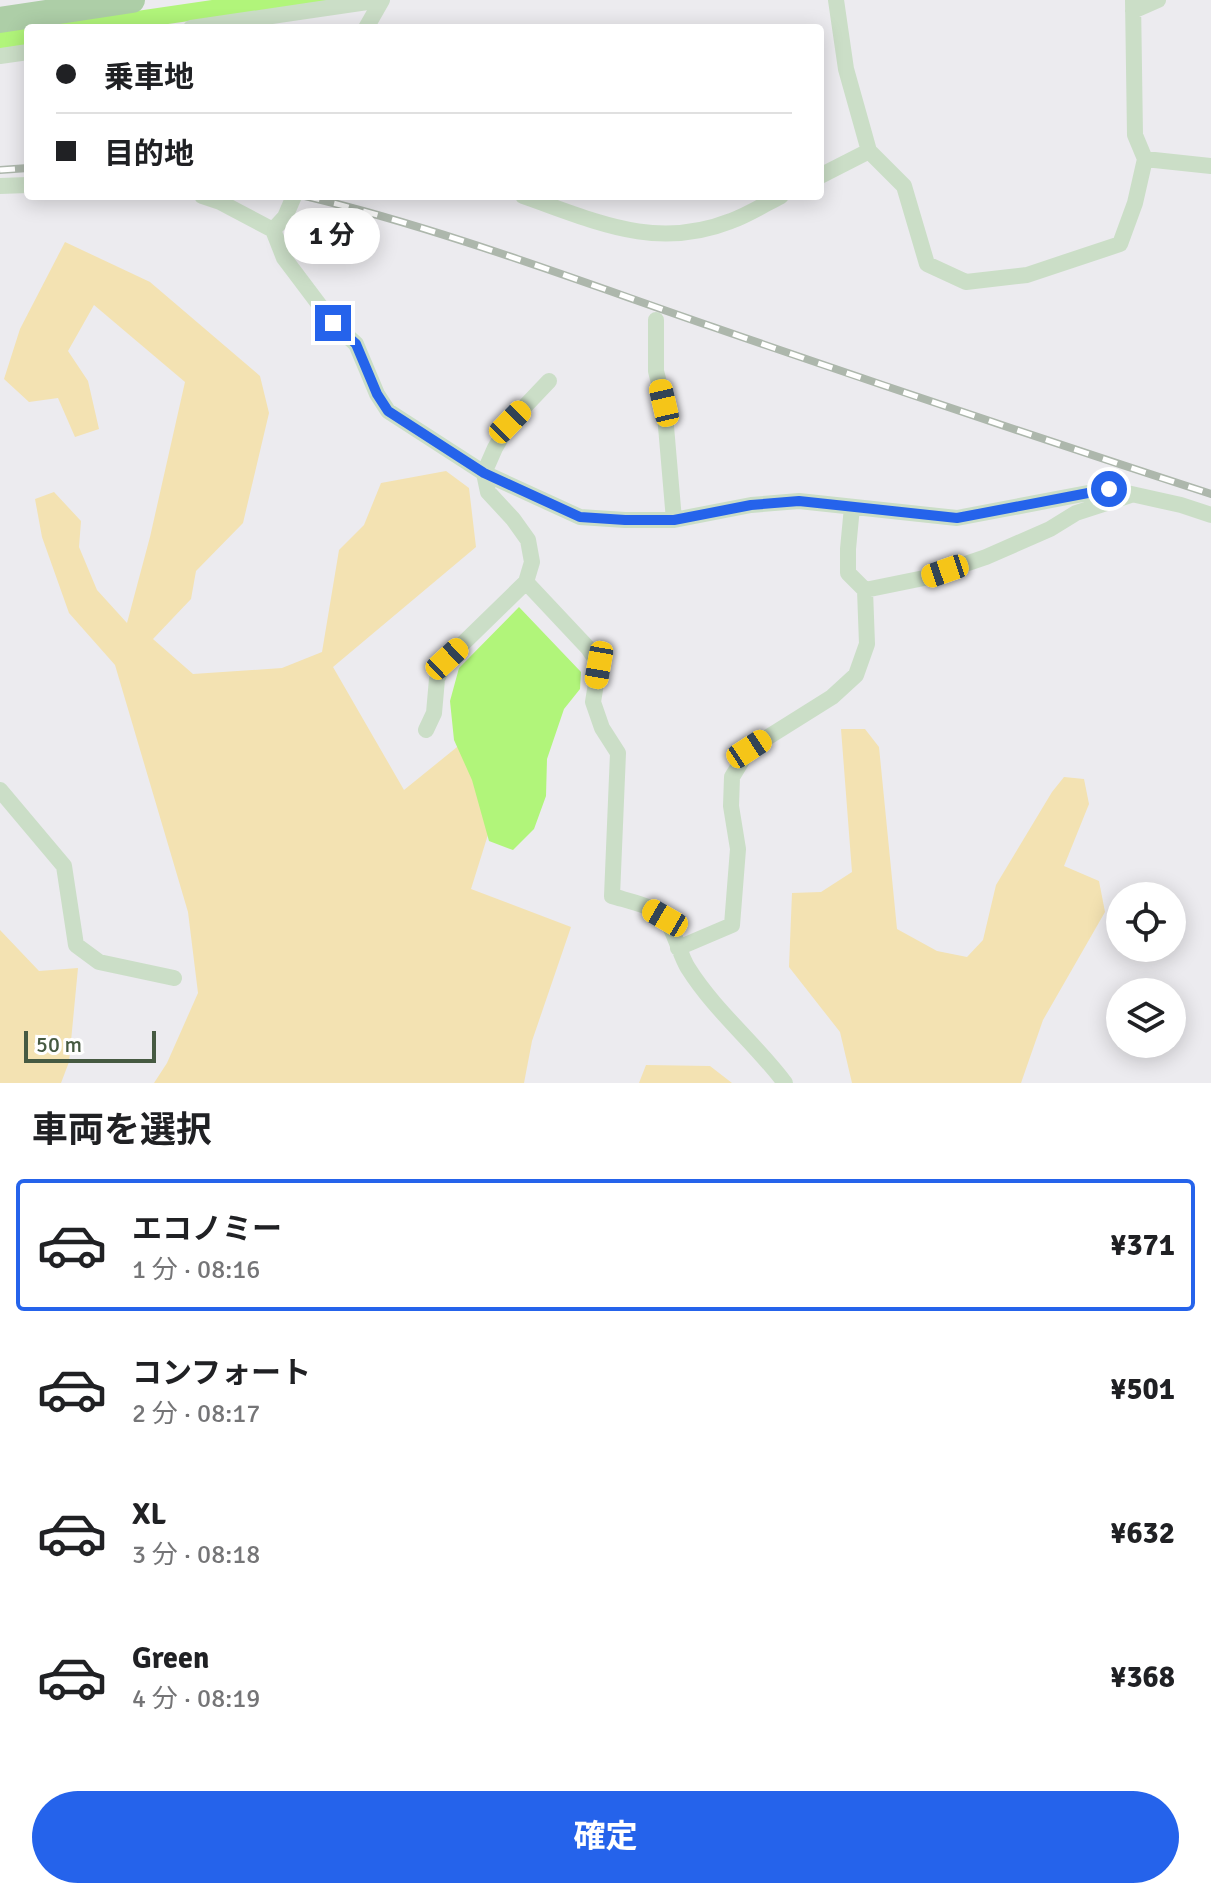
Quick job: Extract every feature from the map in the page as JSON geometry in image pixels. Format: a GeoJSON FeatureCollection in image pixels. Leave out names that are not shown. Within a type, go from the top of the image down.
{"type":"FeatureCollection","features":[{"type":"Feature","properties":{"kind":"main road"},"geometry":{"type":"LineString","coordinates":[[0,20],[132,0]]}},
{"type":"Feature","properties":{"kind":"street"},"geometry":{"type":"LineString","coordinates":[[218,24],[382,0]]}},
{"type":"Feature","properties":{"kind":"street"},"geometry":{"type":"LineString","coordinates":[[368,24],[382,0]]}},
{"type":"Feature","properties":{"kind":"street"},"geometry":{"type":"LineString","coordinates":[[836,0],[846,69],[869,151],[904,186],[927,264],[966,282],[1027,275],[1120,244],[1135,203],[1145,159],[1135,135],[1133,5],[1158,0]]}},
{"type":"Feature","properties":{"kind":"street"},"geometry":{"type":"LineString","coordinates":[[0,56],[24,53]]}},
{"type":"Feature","properties":{"kind":"street"},"geometry":{"type":"LineString","coordinates":[[824,174],[869,151]]}},
{"type":"Feature","properties":{"kind":"street"},"geometry":{"type":"LineString","coordinates":[[1145,159],[1211,166]]}},
{"type":"Feature","properties":{"kind":"street"},"geometry":{"type":"LineString","coordinates":[[0,186],[24,185]]}},
{"type":"Feature","properties":{"kind":"street"},"geometry":{"type":"LineString","coordinates":[[214,200],[273,230],[284,258],[333,323],[356,344],[377,394],[388,411],[484,473],[580,517],[674,520],[751,505],[799,501],[957,518],[1109,489],[1211,515]]}},
{"type":"Feature","properties":{"kind":"street"},"geometry":{"type":"LineString","coordinates":[[273,230],[285,217],[292,200]]}},
{"type":"Feature","properties":{"kind":"street"},"geometry":{"type":"LineString","coordinates":[[534,200],[620,230],[665,235],[697,231],[732,221],[773,200]]}},
{"type":"Feature","properties":{"kind":"street"},"geometry":{"type":"LineString","coordinates":[[656,320],[656,371],[664,403],[674,520]]}},
{"type":"Feature","properties":{"kind":"street"},"geometry":{"type":"LineString","coordinates":[[426,730],[434,713],[437,679],[447,659],[526,582],[532,562],[528,540],[488,492],[484,473],[510,422],[549,381]]}},
{"type":"Feature","properties":{"kind":"street"},"geometry":{"type":"LineString","coordinates":[[865,590],[924,578],[986,557],[1050,529],[1076,513],[1133,494]]}},
{"type":"Feature","properties":{"kind":"street"},"geometry":{"type":"LineString","coordinates":[[678,948],[732,925],[738,849],[731,806],[732,777],[749,749],[832,697],[856,675],[867,644],[865,590],[848,573],[852,507]]}},
{"type":"Feature","properties":{"kind":"street"},"geometry":{"type":"LineString","coordinates":[[526,582],[588,648],[599,665],[593,702],[602,728],[618,753],[612,896],[645,907],[665,918],[687,967],[723,1014],[785,1083]]}},
{"type":"Feature","properties":{"kind":"street"},"geometry":{"type":"LineString","coordinates":[[0,790],[64,866],[76,945],[99,962],[174,978]]}},
{"type":"Feature","properties":{"kind":"shaded area"},"geometry":{"type":"Polygon","coordinates":[[[212,0],[338,0],[168,24],[48,24],[212,0]]]}},
{"type":"Feature","properties":{"kind":"shaded area"},"geometry":{"type":"Polygon","coordinates":[[[24,27],[24,46],[0,50],[0,31],[24,27]]]}},
{"type":"Feature","properties":{"kind":"shaded area"},"geometry":{"type":"Polygon","coordinates":[[[65,242],[150,282],[260,376],[269,413],[243,523],[196,571],[191,599],[153,639],[193,674],[282,668],[322,652],[339,550],[364,525],[381,483],[446,471],[469,488],[476,547],[333,667],[404,790],[462,743],[491,825],[471,889],[571,927],[532,1041],[524,1083],[154,1083],[167,1063],[198,993],[188,912],[115,665],[69,613],[42,537],[35,499],[54,492],[81,521],[79,547],[97,590],[127,623],[185,382],[94,305],[68,351],[88,381],[99,429],[75,437],[58,398],[29,402],[4,379],[20,329],[65,242]]]}},
{"type":"Feature","properties":{"kind":"shaded area"},"geometry":{"type":"Polygon","coordinates":[[[519,607],[581,672],[580,689],[564,709],[547,759],[546,796],[534,829],[513,850],[489,841],[472,780],[454,740],[450,701],[459,668],[519,607]]]}},
{"type":"Feature","properties":{"kind":"shaded area"},"geometry":{"type":"Polygon","coordinates":[[[841,729],[865,729],[879,747],[897,929],[937,951],[967,957],[983,940],[996,885],[1052,792],[1064,777],[1084,779],[1089,804],[1064,866],[1099,881],[1105,912],[1043,1020],[1021,1083],[852,1083],[840,1032],[789,967],[792,893],[821,892],[852,872],[841,729]]]}},
{"type":"Feature","properties":{"kind":"shaded area"},"geometry":{"type":"Polygon","coordinates":[[[0,930],[39,971],[78,968],[69,1062],[61,1083],[0,1083],[0,930]]]}},
{"type":"Feature","properties":{"kind":"shaded area"},"geometry":{"type":"Polygon","coordinates":[[[646,1065],[710,1066],[732,1083],[639,1083],[646,1065]]]}},
{"type":"Feature","properties":{"kind":"railway"},"geometry":{"type":"LineString","coordinates":[[0,170],[24,168]]}},
{"type":"Feature","properties":{"kind":"railway"},"geometry":{"type":"LineString","coordinates":[[321,200],[510,257],[1211,494]]}},
{"type":"Feature","properties":{"kind":"route"},"geometry":{"type":"LineString","coordinates":[[333,323],[356,344],[377,394],[388,411],[484,473],[580,517],[674,520],[751,505],[799,501],[957,518],[1109,489]]}}]}
